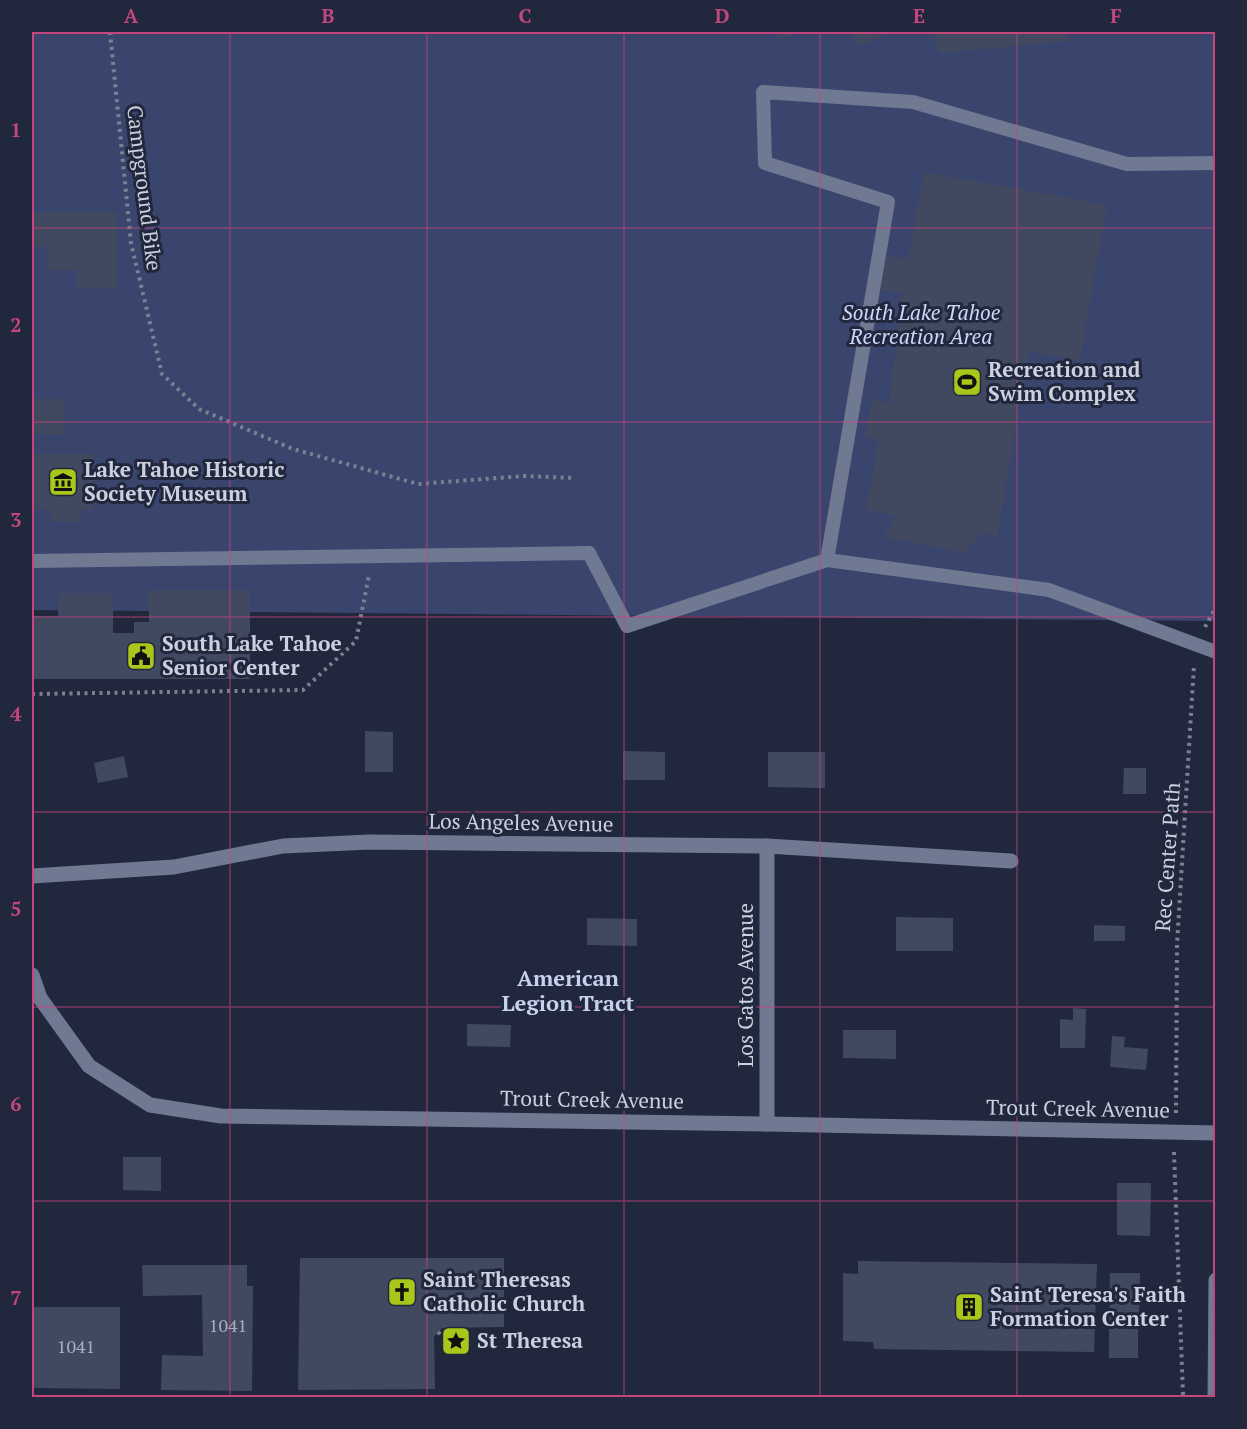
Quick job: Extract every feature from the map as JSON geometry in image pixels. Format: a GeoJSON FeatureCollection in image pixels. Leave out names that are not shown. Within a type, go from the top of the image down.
{"type":"FeatureCollection","features":[{"type":"Feature","properties":{"kind":"street","name":"Los Angeles Avenue"},"geometry":{"type":"LineString","coordinates":[[32,876],[174,867],[284,846],[370,842],[767,846],[1011,861]]}},
{"type":"Feature","properties":{"kind":"street","name":"Los Gatos Avenue"},"geometry":{"type":"LineString","coordinates":[[767,846],[767,1124]]}},
{"type":"Feature","properties":{"kind":"street","name":"Trout Creek Avenue"},"geometry":{"type":"LineString","coordinates":[[32,975],[40,998],[89,1066],[150,1105],[221,1116],[1215,1133]]}},
{"type":"Feature","properties":{"kind":"street"},"geometry":{"type":"LineString","coordinates":[[1215,1280],[1215,1398]]}},
{"type":"Feature","properties":{"kind":"lane"},"geometry":{"type":"LineString","coordinates":[[827,560],[888,202],[765,163],[763,92],[913,102],[1127,164],[1215,163]]}},
{"type":"Feature","properties":{"kind":"lane"},"geometry":{"type":"LineString","coordinates":[[32,561],[588,553],[627,626],[827,560],[1048,590],[1215,652]]}},
{"type":"Feature","properties":{"kind":"path","name":"Campground Bike"},"geometry":{"type":"LineString","coordinates":[[110,32],[131,243],[162,374],[199,409],[293,450],[418,484],[524,476],[575,478]]}},
{"type":"Feature","properties":{"kind":"path"},"geometry":{"type":"LineString","coordinates":[[32,694],[303,690],[356,641],[366,598],[371,556]]}},
{"type":"Feature","properties":{"kind":"path","name":"Rec Center Path"},"geometry":{"type":"LineString","coordinates":[[1176,1114],[1177,945],[1196,645],[1215,607]]}},
{"type":"Feature","properties":{"kind":"path"},"geometry":{"type":"LineString","coordinates":[[1174,1151],[1183,1395]]}},
{"type":"Feature","properties":{"kind":"path"},"geometry":{"type":"LineString","coordinates":[[438,1332],[459,1353]]}},
{"type":"Feature","properties":{"kind":"green space","name":"South Lake Tahoe Recreation Area"},"geometry":{"type":"Polygon","coordinates":[[[32,32],[1215,32],[1215,621],[32,610],[32,32]]]}},
{"type":"Feature","properties":{"kind":"building"},"geometry":{"type":"Polygon","coordinates":[[[777,32],[799,32],[780,39],[777,32]]]}},
{"type":"Feature","properties":{"kind":"building"},"geometry":{"type":"Polygon","coordinates":[[[851,32],[891,32],[858,47],[851,32]]]}},
{"type":"Feature","properties":{"kind":"building"},"geometry":{"type":"Polygon","coordinates":[[[932,32],[1070,32],[1070,41],[940,53],[932,32]]]}},
{"type":"Feature","properties":{"kind":"building"},"geometry":{"type":"Polygon","coordinates":[[[924,172],[1107,205],[1080,362],[1028,351],[997,537],[982,533],[965,553],[883,537],[896,516],[866,509],[879,440],[865,437],[872,400],[889,403],[902,294],[880,290],[887,255],[908,259],[924,172]]]}},
{"type":"Feature","properties":{"kind":"building"},"geometry":{"type":"Polygon","coordinates":[[[33,212],[117,212],[117,289],[77,288],[77,270],[47,270],[47,247],[33,247],[33,212]]]}},
{"type":"Feature","properties":{"kind":"building"},"geometry":{"type":"Polygon","coordinates":[[[32,399],[65,399],[65,435],[32,434],[32,399]]]}},
{"type":"Feature","properties":{"kind":"building","name":"Lake Tahoe Historic Society Museum"},"geometry":{"type":"Polygon","coordinates":[[[32,454],[94,454],[93,510],[80,510],[80,522],[52,522],[52,510],[32,510],[32,454]]]}},
{"type":"Feature","properties":{"kind":"building","name":"South Lake Tahoe Senior Center"},"geometry":{"type":"Polygon","coordinates":[[[149,590],[250,590],[250,679],[32,679],[32,616],[58,616],[58,593],[113,593],[113,633],[134,633],[134,622],[149,622],[149,590]]]}},
{"type":"Feature","properties":{"kind":"building"},"geometry":{"type":"Polygon","coordinates":[[[365,731],[393,732],[393,772],[365,772],[365,731]]]}},
{"type":"Feature","properties":{"kind":"building"},"geometry":{"type":"Polygon","coordinates":[[[623,751],[665,752],[665,780],[623,780],[623,751]]]}},
{"type":"Feature","properties":{"kind":"building"},"geometry":{"type":"Polygon","coordinates":[[[768,752],[825,752],[825,788],[768,787],[768,752]]]}},
{"type":"Feature","properties":{"kind":"building"},"geometry":{"type":"Polygon","coordinates":[[[124,756],[128,777],[98,783],[94,763],[124,756]]]}},
{"type":"Feature","properties":{"kind":"building"},"geometry":{"type":"Polygon","coordinates":[[[1124,768],[1146,768],[1146,794],[1123,794],[1124,768]]]}},
{"type":"Feature","properties":{"kind":"building"},"geometry":{"type":"Polygon","coordinates":[[[896,917],[953,918],[953,951],[896,951],[896,917]]]}},
{"type":"Feature","properties":{"kind":"building"},"geometry":{"type":"Polygon","coordinates":[[[587,918],[637,919],[637,946],[587,945],[587,918]]]}},
{"type":"Feature","properties":{"kind":"building"},"geometry":{"type":"Polygon","coordinates":[[[1094,925],[1125,926],[1125,941],[1094,941],[1094,925]]]}},
{"type":"Feature","properties":{"kind":"building"},"geometry":{"type":"Polygon","coordinates":[[[1073,1008],[1086,1009],[1085,1048],[1060,1048],[1060,1019],[1073,1020],[1073,1008]]]}},
{"type":"Feature","properties":{"kind":"building"},"geometry":{"type":"Polygon","coordinates":[[[467,1024],[511,1025],[510,1047],[467,1046],[467,1024]]]}},
{"type":"Feature","properties":{"kind":"building"},"geometry":{"type":"Polygon","coordinates":[[[843,1030],[896,1030],[896,1059],[843,1058],[843,1030]]]}},
{"type":"Feature","properties":{"kind":"building"},"geometry":{"type":"Polygon","coordinates":[[[1112,1036],[1125,1037],[1124,1047],[1148,1049],[1146,1070],[1110,1067],[1112,1036]]]}},
{"type":"Feature","properties":{"kind":"building"},"geometry":{"type":"Polygon","coordinates":[[[123,1157],[161,1157],[161,1191],[123,1190],[123,1157]]]}},
{"type":"Feature","properties":{"kind":"building"},"geometry":{"type":"Polygon","coordinates":[[[1117,1183],[1151,1183],[1150,1236],[1117,1235],[1117,1183]]]}},
{"type":"Feature","properties":{"kind":"building","name":"Saint Theresas Catholic Church"},"geometry":{"type":"Polygon","coordinates":[[[300,1258],[504,1258],[504,1327],[442,1328],[434,1337],[435,1389],[298,1390],[300,1258]]]}},
{"type":"Feature","properties":{"kind":"building","name":"Saint Teresa's Faith Formation Center"},"geometry":{"type":"Polygon","coordinates":[[[858,1261],[1097,1264],[1094,1352],[874,1349],[873,1342],[843,1341],[843,1273],[858,1274],[858,1261]]]}},
{"type":"Feature","properties":{"kind":"building"},"geometry":{"type":"Polygon","coordinates":[[[142,1265],[247,1265],[247,1286],[253,1286],[252,1391],[161,1390],[162,1355],[203,1356],[202,1295],[143,1296],[142,1265]]]}},
{"type":"Feature","properties":{"kind":"building"},"geometry":{"type":"Polygon","coordinates":[[[1110,1273],[1140,1273],[1139,1322],[1109,1321],[1110,1273]]]}},
{"type":"Feature","properties":{"kind":"building"},"geometry":{"type":"Polygon","coordinates":[[[32,1307],[120,1307],[120,1389],[32,1388],[32,1307]]]}},
{"type":"Feature","properties":{"kind":"building"},"geometry":{"type":"Polygon","coordinates":[[[1109,1326],[1138,1327],[1138,1358],[1109,1358],[1109,1326]]]}},
{"type":"Feature","properties":{"kind":"place","name":"Recreation and Swim Complex"},"geometry":{"type":"Point","coordinates":[967,382]}},
{"type":"Feature","properties":{"kind":"place","name":"Lake Tahoe Historic Society Museum"},"geometry":{"type":"Point","coordinates":[63,482]}},
{"type":"Feature","properties":{"kind":"place","name":"South Lake Tahoe Senior Center"},"geometry":{"type":"Point","coordinates":[141,656]}},
{"type":"Feature","properties":{"kind":"place","name":"Saint Theresas Catholic Church"},"geometry":{"type":"Point","coordinates":[402,1292]}},
{"type":"Feature","properties":{"kind":"place","name":"Saint Teresa's Faith Formation Center"},"geometry":{"type":"Point","coordinates":[969,1307]}},
{"type":"Feature","properties":{"kind":"place","name":"St Theresa"},"geometry":{"type":"Point","coordinates":[456,1341]}},
{"type":"Feature","properties":{"kind":"district","name":"American Legion Tract"},"geometry":{"type":"Point","coordinates":[568,990]}}]}
